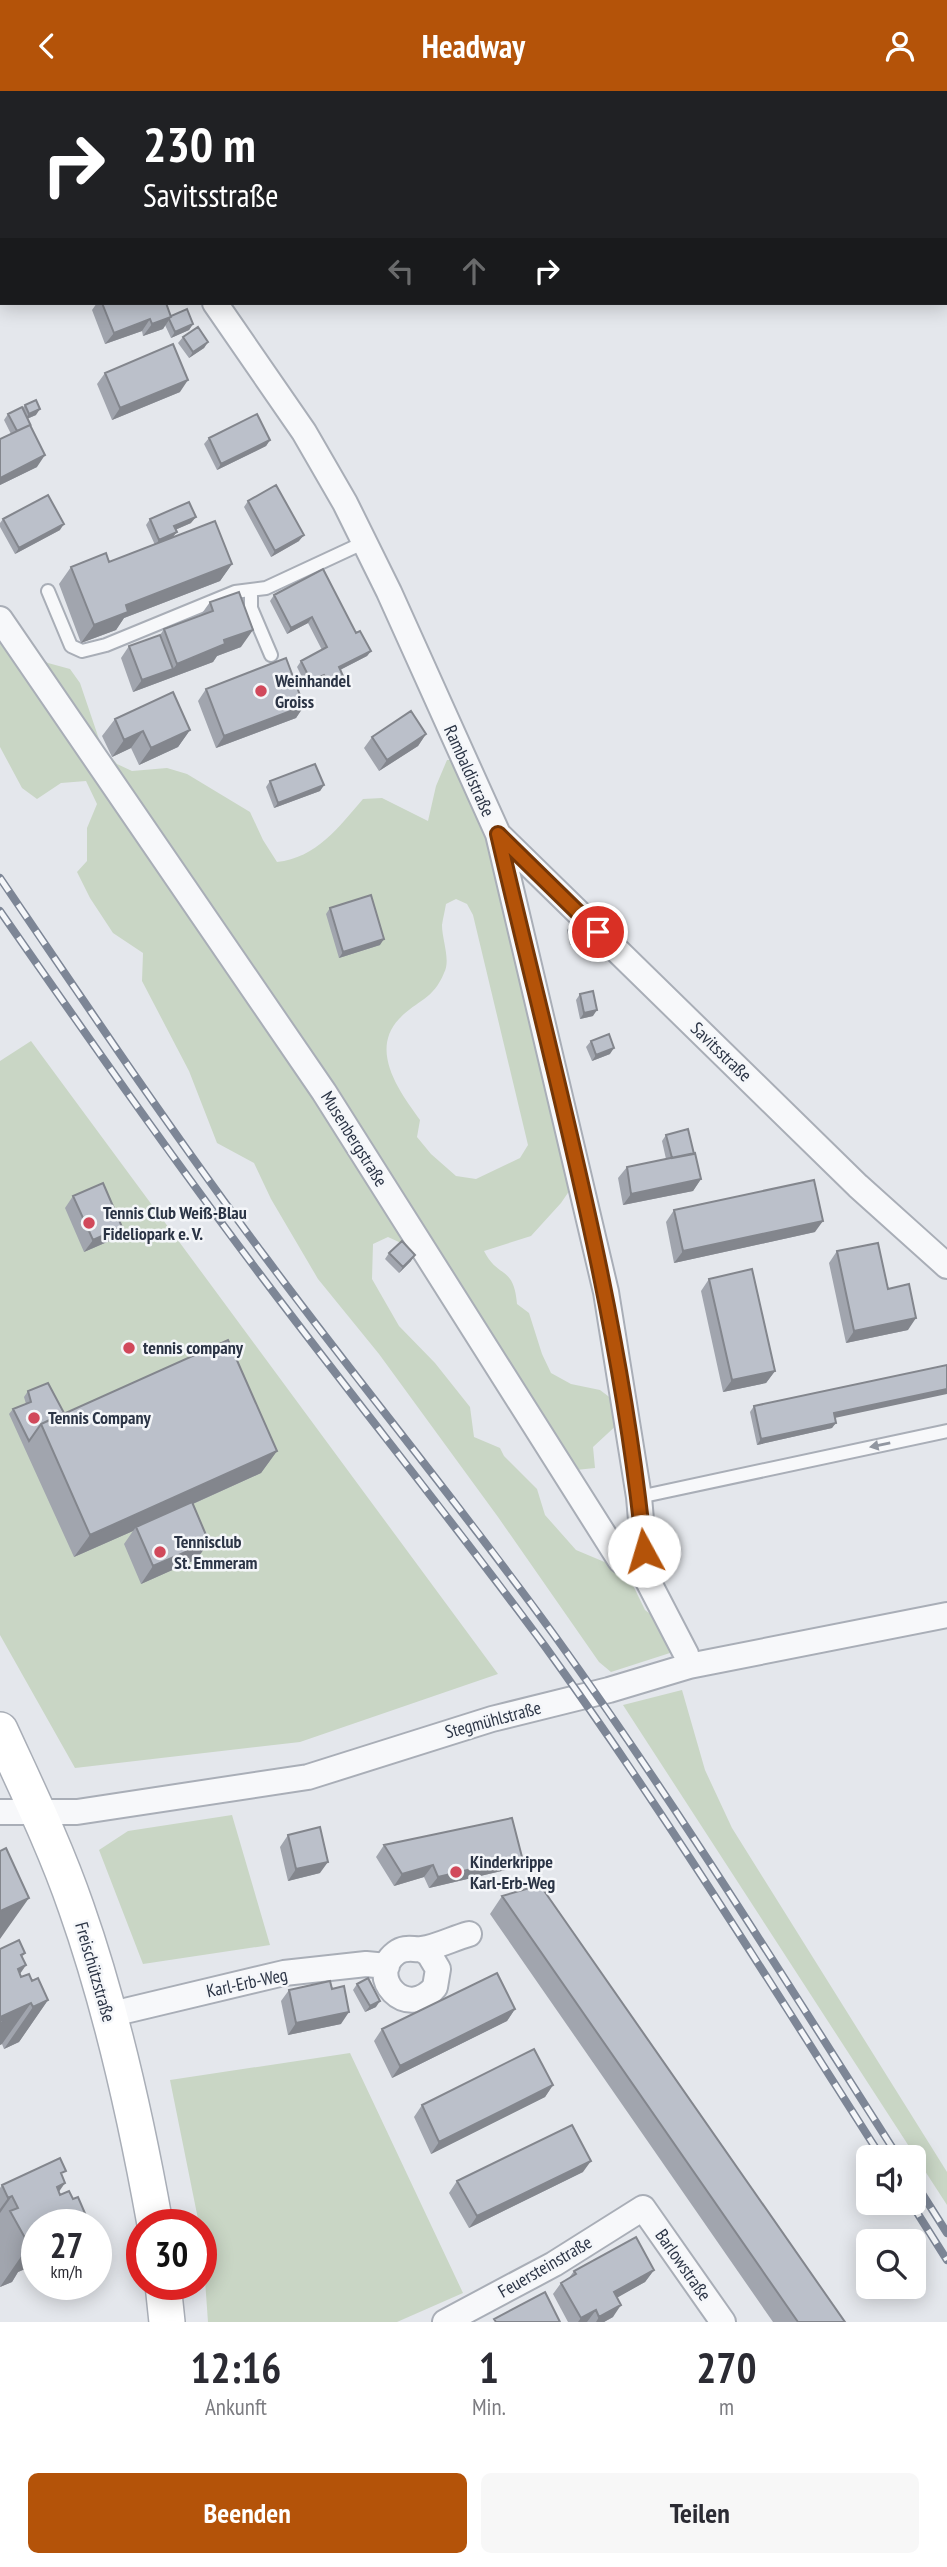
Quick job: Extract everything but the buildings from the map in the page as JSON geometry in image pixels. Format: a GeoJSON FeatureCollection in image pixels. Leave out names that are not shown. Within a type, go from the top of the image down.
{"type":"FeatureCollection","features":[{"type":"Feature","properties":{"kind":"main road","name":"Freischützstraße"},"geometry":{"type":"LineString","coordinates":[[0,1730],[38,1811],[79,1915],[108,2015],[152,2209]]}},
{"type":"Feature","properties":{"kind":"main road"},"geometry":{"type":"LineString","coordinates":[[165,2300],[167,2322]]}},
{"type":"Feature","properties":{"kind":"street","name":"Rambaldistraße"},"geometry":{"type":"LineString","coordinates":[[216,305],[304,432],[345,503],[498,834],[606,1291],[639,1497],[646,1577]]}},
{"type":"Feature","properties":{"kind":"street","name":"Musenbergstraße"},"geometry":{"type":"LineString","coordinates":[[0,619],[324,1092],[620,1560],[646,1577],[690,1666]]}},
{"type":"Feature","properties":{"kind":"street","name":"Savitsstraße"},"geometry":{"type":"LineString","coordinates":[[498,834],[858,1186],[947,1266]]}},
{"type":"Feature","properties":{"kind":"street","name":"Stegmühlstraße"},"geometry":{"type":"LineString","coordinates":[[0,1812],[77,1812],[308,1777],[492,1719],[609,1690],[690,1666],[947,1615]]}},
{"type":"Feature","properties":{"kind":"street"},"geometry":{"type":"LineString","coordinates":[[421,1949],[429,1954],[438,1969],[435,1987],[421,1999],[403,1999],[396,1995],[387,1982],[387,1966],[391,1959],[402,1949],[421,1949],[469,1934]]}},
{"type":"Feature","properties":{"kind":"street","name":"Karl-Erb-Weg"},"geometry":{"type":"LineString","coordinates":[[108,2015],[284,1973],[352,1971],[387,1966]]}},
{"type":"Feature","properties":{"kind":"street","name":"Feuersteinstraße"},"geometry":{"type":"LineString","coordinates":[[447,2322],[554,2264],[643,2209]]}},
{"type":"Feature","properties":{"kind":"street","name":"Barlowstraße"},"geometry":{"type":"LineString","coordinates":[[643,2209],[723,2322]]}},
{"type":"Feature","properties":{"kind":"lane"},"geometry":{"type":"LineString","coordinates":[[48,591],[71,646],[82,651],[106,645],[235,592],[266,588],[365,542]]}},
{"type":"Feature","properties":{"kind":"lane"},"geometry":{"type":"LineString","coordinates":[[251,590],[251,608],[271,655]]}},
{"type":"Feature","properties":{"kind":"lane"},"geometry":{"type":"LineString","coordinates":[[639,1497],[947,1431]]}},
{"type":"Feature","properties":{"kind":"green space"},"geometry":{"type":"Polygon","coordinates":[[[0,626],[7,636],[48,663],[70,669],[80,683],[101,745],[117,764],[132,771],[167,768],[187,774],[250,812],[277,862],[315,848],[336,830],[363,799],[382,798],[428,821],[436,786],[447,760],[459,760],[489,837],[574,1184],[531,1236],[484,1251],[489,1260],[513,1283],[517,1304],[529,1313],[551,1373],[571,1384],[600,1390],[620,1405],[620,1422],[593,1447],[595,1468],[576,1470],[401,1243],[388,1237],[373,1244],[372,1279],[399,1326],[435,1363],[470,1407],[474,1437],[500,1448],[504,1456],[537,1489],[545,1515],[576,1550],[626,1571],[645,1610],[666,1626],[673,1652],[611,1672],[599,1662],[379,1354],[318,1279],[271,1199],[254,1163],[217,1143],[189,1071],[142,981],[143,953],[113,933],[77,872],[87,861],[87,828],[97,804],[86,781],[61,783],[37,799],[22,788],[0,747],[0,626]],[[456,899],[446,904],[442,925],[446,968],[435,989],[399,1019],[390,1031],[387,1058],[397,1084],[420,1120],[417,1137],[431,1154],[456,1176],[476,1179],[520,1158],[528,1145],[473,915],[467,904],[456,899]]]}},
{"type":"Feature","properties":{"kind":"green space","name":"tennis company"},"geometry":{"type":"Polygon","coordinates":[[[31,1041],[498,1674],[300,1742],[75,1768],[0,1635],[0,1061],[31,1041]]]}},
{"type":"Feature","properties":{"kind":"green space"},"geometry":{"type":"Polygon","coordinates":[[[682,1690],[705,1770],[732,1828],[947,2172],[947,2205],[926,2173],[926,2145],[908,2145],[623,1705],[682,1690]]]}},
{"type":"Feature","properties":{"kind":"green space"},"geometry":{"type":"Polygon","coordinates":[[[232,1815],[270,1945],[143,1964],[99,1850],[128,1831],[232,1815]]]}},
{"type":"Feature","properties":{"kind":"green space"},"geometry":{"type":"Polygon","coordinates":[[[350,2053],[463,2293],[397,2322],[208,2322],[206,2300],[217,2300],[217,2209],[196,2209],[170,2080],[350,2053]]]}},
{"type":"Feature","properties":{"kind":"railway"},"geometry":{"type":"LineString","coordinates":[[0,878],[231,1211],[486,1543],[602,1702],[731,1896],[891,2145]]}},
{"type":"Feature","properties":{"kind":"railway"},"geometry":{"type":"LineString","coordinates":[[0,911],[226,1229],[544,1645],[717,1899],[874,2145]]}},
{"type":"Feature","properties":{"kind":"railway"},"geometry":{"type":"LineString","coordinates":[[926,2200],[947,2233]]}},
{"type":"Feature","properties":{"kind":"railway"},"geometry":{"type":"LineString","coordinates":[[919,2215],[947,2260]]}},
{"type":"Feature","properties":{"kind":"place","name":"Weinhandel Groiss"},"geometry":{"type":"Point","coordinates":[261,691]}},
{"type":"Feature","properties":{"kind":"place","name":"Tennis Club Weiß-Blau Fideliopark e. V."},"geometry":{"type":"Point","coordinates":[89,1223]}},
{"type":"Feature","properties":{"kind":"place","name":"tennis company"},"geometry":{"type":"Point","coordinates":[129,1348]}},
{"type":"Feature","properties":{"kind":"place","name":"Tennis Company"},"geometry":{"type":"Point","coordinates":[34,1418]}},
{"type":"Feature","properties":{"kind":"place","name":"Tennisclub St. Emmeram"},"geometry":{"type":"Point","coordinates":[160,1552]}},
{"type":"Feature","properties":{"kind":"place","name":"Kinderkrippe Karl-Erb-Weg"},"geometry":{"type":"Point","coordinates":[456,1872]}},
{"type":"Feature","properties":{"kind":"route"},"geometry":{"type":"LineString","coordinates":[[598,932],[498,834],[606,1291],[639,1497],[644,1551]]}}]}
